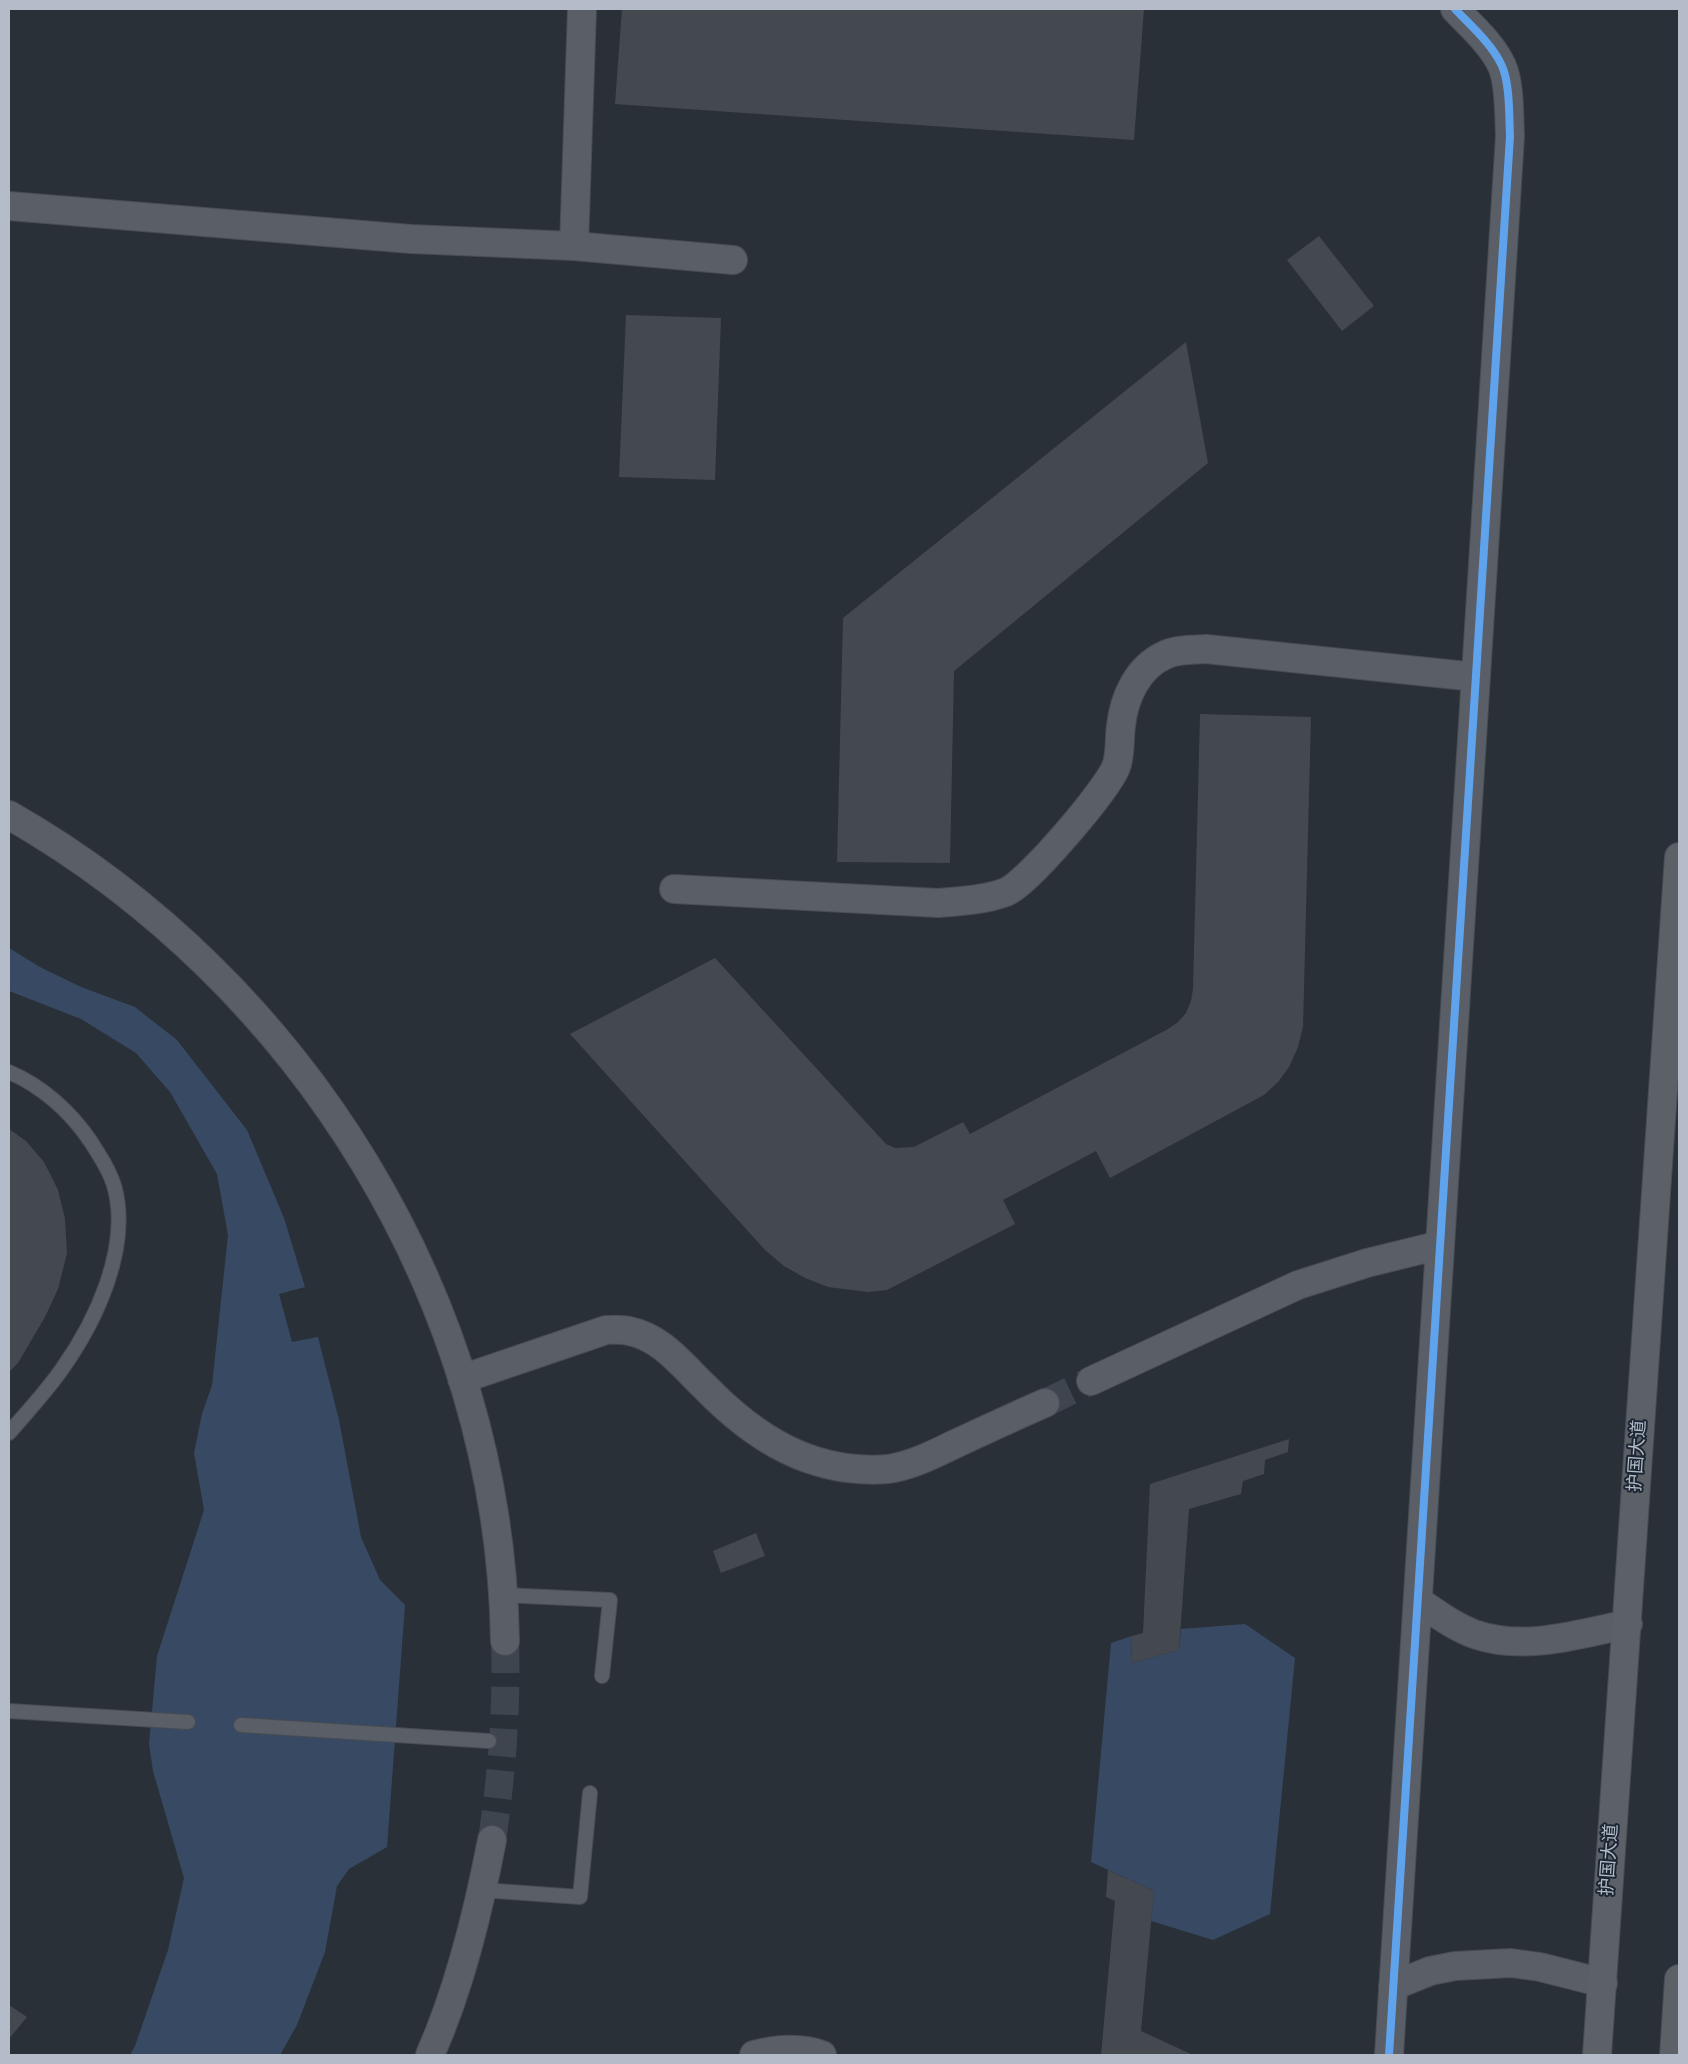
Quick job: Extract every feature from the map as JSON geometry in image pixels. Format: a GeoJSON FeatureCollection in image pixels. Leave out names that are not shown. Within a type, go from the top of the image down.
{"type":"FeatureCollection","features":[{"type":"Feature","properties":{"kind":"main road","name":"护国大道"},"geometry":{"type":"LineString","coordinates":[[1597,2055],[1679,857]]}},
{"type":"Feature","properties":{"kind":"main road"},"geometry":{"type":"LineString","coordinates":[[1674,2055],[1679,1979]]}},
{"type":"Feature","properties":{"kind":"street"},"geometry":{"type":"LineString","coordinates":[[574,246],[582,9]]}},
{"type":"Feature","properties":{"kind":"street"},"geometry":{"type":"LineString","coordinates":[[1389,2055],[1510,136],[1503,67],[1490,47],[1455,9]]}},
{"type":"Feature","properties":{"kind":"street"},"geometry":{"type":"LineString","coordinates":[[9,206],[411,239],[574,246],[733,260]]}},
{"type":"Feature","properties":{"kind":"street"},"geometry":{"type":"LineString","coordinates":[[674,889],[938,903],[976,899],[1008,891],[1034,868],[1086,812],[1104,785],[1115,768],[1120,744],[1121,724],[1134,683],[1146,667],[1165,654],[1206,649],[1476,677]]}},
{"type":"Feature","properties":{"kind":"street"},"geometry":{"type":"LineString","coordinates":[[9,815],[102,875],[159,920],[213,969],[263,1022],[309,1079],[350,1139],[388,1202],[420,1268],[448,1336],[462,1379],[487,1476],[499,1549],[505,1641]]}},
{"type":"Feature","properties":{"kind":"street"},"geometry":{"type":"LineString","coordinates":[[1091,1381],[1298,1285],[1367,1263],[1440,1245]]}},
{"type":"Feature","properties":{"kind":"street"},"geometry":{"type":"LineString","coordinates":[[462,1379],[606,1330],[629,1330],[647,1337],[668,1350],[705,1388],[765,1438],[790,1453],[820,1462],[855,1468],[888,1469],[917,1461],[1045,1403]]}},
{"type":"Feature","properties":{"kind":"street"},"geometry":{"type":"LineString","coordinates":[[1418,1601],[1454,1624],[1477,1635],[1507,1641],[1530,1641],[1565,1637],[1628,1624]]}},
{"type":"Feature","properties":{"kind":"street"},"geometry":{"type":"LineString","coordinates":[[430,2055],[456,1984],[477,1913],[492,1840]]}},
{"type":"Feature","properties":{"kind":"street"},"geometry":{"type":"LineString","coordinates":[[1393,1986],[1430,1971],[1455,1966],[1511,1963],[1540,1966],[1603,1983]]}},
{"type":"Feature","properties":{"kind":"street"},"geometry":{"type":"LineString","coordinates":[[754,2055],[779,2050],[796,2050],[822,2055]]}},
{"type":"Feature","properties":{"kind":"lane"},"geometry":{"type":"LineString","coordinates":[[9,1072],[21,1077],[59,1103],[81,1127],[101,1159],[114,1188],[120,1217],[117,1247],[110,1275],[88,1326],[62,1369],[9,1433]]}},
{"type":"Feature","properties":{"kind":"lane"},"geometry":{"type":"LineString","coordinates":[[503,1595],[610,1600],[602,1676]]}},
{"type":"Feature","properties":{"kind":"lane"},"geometry":{"type":"LineString","coordinates":[[9,1711],[188,1722]]}},
{"type":"Feature","properties":{"kind":"lane"},"geometry":{"type":"LineString","coordinates":[[241,1725],[488,1741]]}},
{"type":"Feature","properties":{"kind":"lane"},"geometry":{"type":"LineString","coordinates":[[482,1890],[580,1897],[590,1793]]}},
{"type":"Feature","properties":{"kind":"water"},"geometry":{"type":"Polygon","coordinates":[[[9,948],[40,967],[81,987],[135,1007],[177,1040],[247,1130],[284,1218],[305,1287],[279,1294],[292,1342],[318,1337],[339,1420],[361,1537],[380,1580],[405,1605],[387,1847],[349,1869],[337,1886],[325,1952],[297,2025],[280,2055],[130,2055],[135,2046],[168,1950],[184,1878],[153,1771],[149,1744],[157,1656],[204,1510],[194,1453],[202,1414],[212,1385],[228,1235],[217,1174],[170,1092],[136,1053],[81,1019],[9,991],[9,948]]]}},
{"type":"Feature","properties":{"kind":"water"},"geometry":{"type":"Polygon","coordinates":[[[1245,1624],[1295,1658],[1270,1914],[1213,1940],[1151,1921],[1154,1891],[1091,1862],[1111,1643],[1132,1636],[1131,1663],[1179,1650],[1181,1629],[1245,1624]]]}},
{"type":"Feature","properties":{"kind":"building"},"geometry":{"type":"Polygon","coordinates":[[[622,9],[1144,9],[1134,140],[615,104],[622,9]]]}},
{"type":"Feature","properties":{"kind":"building"},"geometry":{"type":"Polygon","coordinates":[[[1319,236],[1374,306],[1342,331],[1287,260],[1319,236]]]}},
{"type":"Feature","properties":{"kind":"building"},"geometry":{"type":"Polygon","coordinates":[[[626,315],[721,318],[715,480],[619,477],[626,315]]]}},
{"type":"Feature","properties":{"kind":"building"},"geometry":{"type":"Polygon","coordinates":[[[1186,342],[1208,463],[954,671],[950,863],[837,862],[843,618],[1186,342]]]}},
{"type":"Feature","properties":{"kind":"building"},"geometry":{"type":"Polygon","coordinates":[[[1200,714],[1311,717],[1303,1027],[1298,1047],[1289,1067],[1278,1082],[1264,1095],[1110,1178],[1096,1151],[1003,1200],[1015,1224],[887,1290],[868,1292],[828,1287],[805,1278],[784,1266],[765,1250],[570,1034],[715,958],[886,1144],[895,1148],[914,1147],[963,1122],[970,1134],[1168,1029],[1186,1013],[1193,989],[1200,714]]]}},
{"type":"Feature","properties":{"kind":"building"},"geometry":{"type":"Polygon","coordinates":[[[9,1129],[26,1141],[44,1162],[58,1190],[65,1219],[67,1253],[58,1289],[45,1317],[18,1363],[9,1372],[9,1129]]]}},
{"type":"Feature","properties":{"kind":"building"},"geometry":{"type":"Polygon","coordinates":[[[1289,1439],[1288,1452],[1265,1460],[1264,1474],[1243,1481],[1241,1494],[1189,1509],[1179,1650],[1131,1663],[1132,1636],[1143,1633],[1150,1484],[1289,1439]]]}},
{"type":"Feature","properties":{"kind":"building"},"geometry":{"type":"Polygon","coordinates":[[[756,1533],[765,1556],[721,1573],[713,1551],[756,1533]]]}},
{"type":"Feature","properties":{"kind":"building"},"geometry":{"type":"Polygon","coordinates":[[[1108,1870],[1154,1891],[1141,2031],[1193,2055],[1101,2055],[1115,1901],[1106,1897],[1108,1870]]]}},
{"type":"Feature","properties":{"kind":"building"},"geometry":{"type":"Polygon","coordinates":[[[9,2005],[27,2017],[9,2039],[9,2005]]]}},
{"type":"Feature","properties":{"kind":"tunnel"},"geometry":{"type":"LineString","coordinates":[[1045,1403],[1091,1381]]}},
{"type":"Feature","properties":{"kind":"tunnel"},"geometry":{"type":"LineString","coordinates":[[492,1840],[503,1741],[505,1641]]}},
{"type":"Feature","properties":{"kind":"cycle path"},"geometry":{"type":"LineString","coordinates":[[1389,2055],[1510,136],[1508,91],[1502,66],[1487,43],[1455,9]]}}]}
